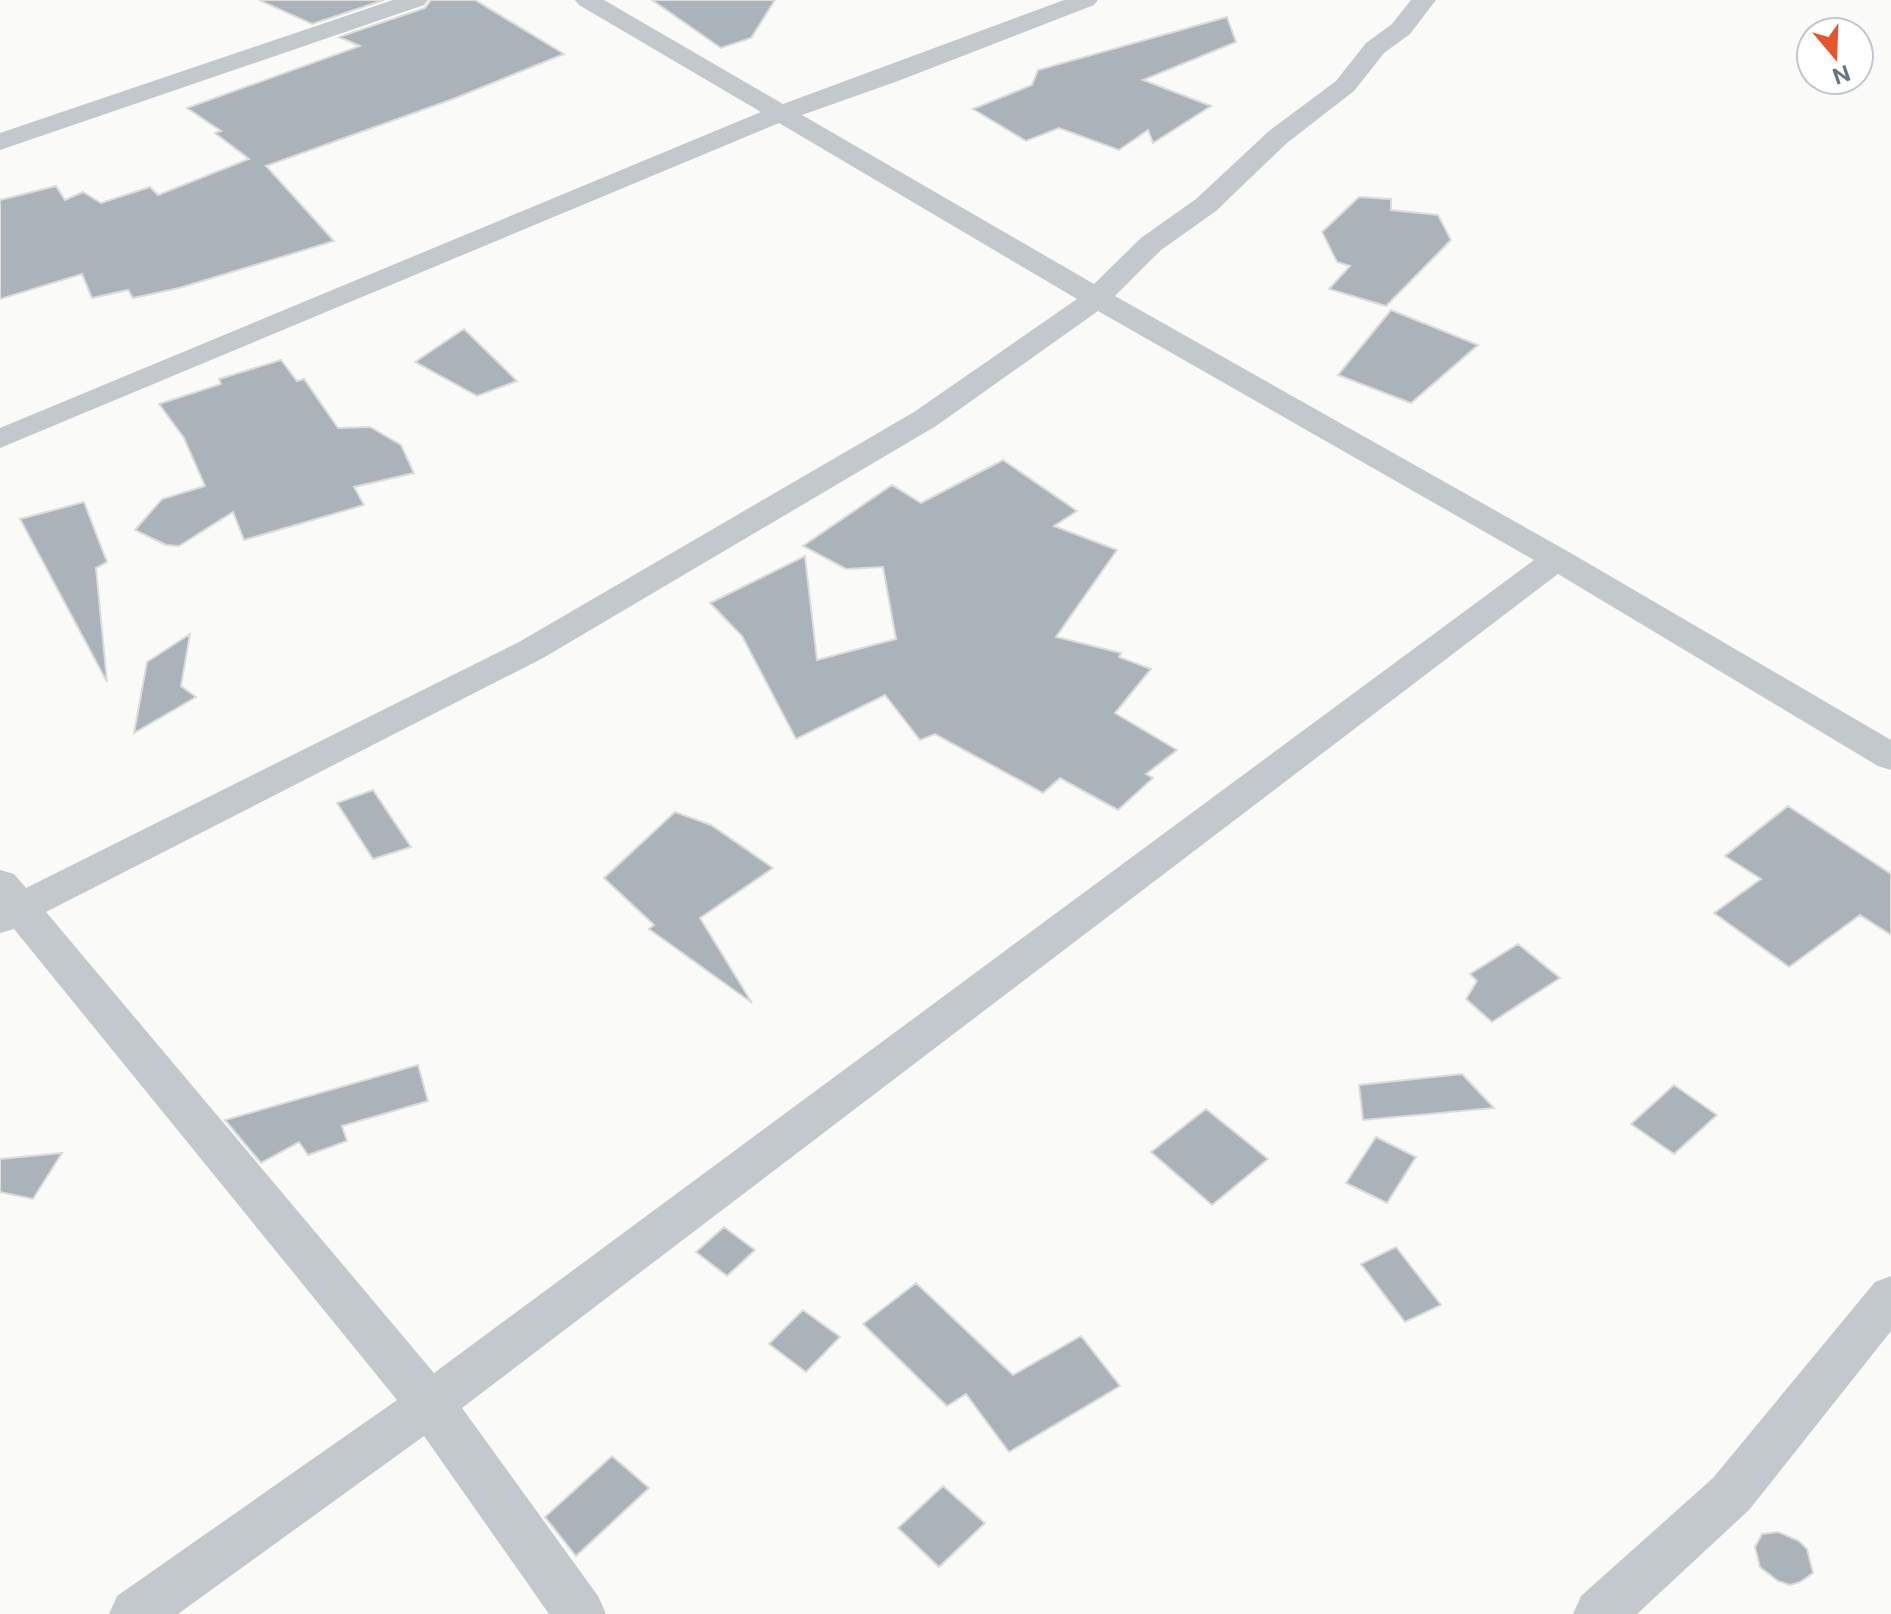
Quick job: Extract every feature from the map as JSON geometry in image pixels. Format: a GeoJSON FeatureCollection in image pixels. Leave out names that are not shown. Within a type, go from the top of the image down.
{"type":"FeatureCollection","features":[{"type":"Feature","properties":{"kind":"street"},"geometry":{"type":"LineString","coordinates":[[0,142],[416,0]]}},
{"type":"Feature","properties":{"kind":"street"},"geometry":{"type":"LineString","coordinates":[[587,0],[1097,298],[1557,559],[1891,757]]}},
{"type":"Feature","properties":{"kind":"street"},"geometry":{"type":"LineString","coordinates":[[0,439],[779,114],[889,76],[1086,0]]}},
{"type":"Feature","properties":{"kind":"street"},"geometry":{"type":"LineString","coordinates":[[580,1614],[430,1404],[7,903],[531,650],[925,419],[1097,298],[1151,244],[1206,205],[1278,137],[1345,86],[1375,48],[1401,29],[1424,0]]}},
{"type":"Feature","properties":{"kind":"street"},"geometry":{"type":"LineString","coordinates":[[135,1614],[430,1404],[1557,559]]}},
{"type":"Feature","properties":{"kind":"street"},"geometry":{"type":"LineString","coordinates":[[1599,1614],[1731,1494],[1891,1296]]}},
{"type":"Feature","properties":{"kind":"building"},"geometry":{"type":"Polygon","coordinates":[[[259,0],[384,0],[312,24],[259,0]]]}},
{"type":"Feature","properties":{"kind":"building"},"geometry":{"type":"Polygon","coordinates":[[[431,0],[475,0],[564,54],[453,99],[266,166],[334,241],[179,288],[133,298],[128,290],[92,298],[82,274],[0,299],[0,200],[56,186],[65,200],[83,192],[101,203],[150,187],[158,195],[249,159],[215,133],[221,131],[187,108],[360,46],[339,37],[425,8],[431,0]]]}},
{"type":"Feature","properties":{"kind":"building"},"geometry":{"type":"Polygon","coordinates":[[[652,0],[775,0],[751,38],[721,48],[652,0]]]}},
{"type":"Feature","properties":{"kind":"building"},"geometry":{"type":"Polygon","coordinates":[[[1227,17],[1236,42],[1143,80],[1211,106],[1153,143],[1148,130],[1119,150],[1059,128],[1026,141],[973,109],[1032,85],[1038,70],[1227,17]]]}},
{"type":"Feature","properties":{"kind":"building"},"geometry":{"type":"Polygon","coordinates":[[[1359,197],[1391,199],[1391,210],[1438,215],[1451,240],[1386,306],[1329,289],[1350,266],[1337,262],[1322,232],[1359,197]]]}},
{"type":"Feature","properties":{"kind":"building"},"geometry":{"type":"Polygon","coordinates":[[[1391,310],[1478,345],[1411,403],[1338,375],[1391,310]]]}},
{"type":"Feature","properties":{"kind":"building"},"geometry":{"type":"Polygon","coordinates":[[[464,329],[517,381],[477,396],[415,362],[464,329]]]}},
{"type":"Feature","properties":{"kind":"building"},"geometry":{"type":"Polygon","coordinates":[[[281,360],[297,381],[304,379],[338,428],[370,427],[401,445],[414,473],[354,487],[364,505],[244,540],[233,512],[179,546],[166,545],[135,530],[162,499],[205,486],[184,438],[159,404],[221,384],[219,379],[281,360]]]}},
{"type":"Feature","properties":{"kind":"building"},"geometry":{"type":"Polygon","coordinates":[[[1003,460],[1077,511],[1054,526],[1117,550],[1056,637],[1121,653],[1119,657],[1151,669],[1115,713],[1177,750],[1146,774],[1153,778],[1118,810],[1060,778],[1043,793],[935,734],[920,740],[885,695],[796,739],[742,636],[710,603],[805,556],[817,660],[896,639],[883,567],[846,569],[803,546],[892,485],[921,503],[1003,460]]]}},
{"type":"Feature","properties":{"kind":"building"},"geometry":{"type":"Polygon","coordinates":[[[84,502],[107,562],[96,568],[107,682],[20,519],[84,502]]]}},
{"type":"Feature","properties":{"kind":"building"},"geometry":{"type":"Polygon","coordinates":[[[190,634],[181,686],[196,697],[134,733],[147,662],[190,634]]]}},
{"type":"Feature","properties":{"kind":"building"},"geometry":{"type":"Polygon","coordinates":[[[373,790],[411,847],[373,859],[337,803],[373,790]]]}},
{"type":"Feature","properties":{"kind":"building"},"geometry":{"type":"Polygon","coordinates":[[[1788,806],[1891,874],[1891,935],[1860,915],[1789,967],[1714,913],[1761,879],[1725,856],[1788,806]]]}},
{"type":"Feature","properties":{"kind":"building"},"geometry":{"type":"Polygon","coordinates":[[[675,812],[711,825],[773,868],[700,918],[752,1003],[649,929],[654,925],[604,878],[675,812]]]}},
{"type":"Feature","properties":{"kind":"building"},"geometry":{"type":"Polygon","coordinates":[[[1518,944],[1560,978],[1492,1022],[1466,999],[1477,981],[1470,974],[1518,944]]]}},
{"type":"Feature","properties":{"kind":"building"},"geometry":{"type":"Polygon","coordinates":[[[418,1065],[428,1101],[342,1126],[347,1141],[308,1155],[299,1142],[261,1163],[225,1120],[418,1065]]]}},
{"type":"Feature","properties":{"kind":"building"},"geometry":{"type":"Polygon","coordinates":[[[1462,1074],[1494,1108],[1363,1120],[1359,1085],[1462,1074]]]}},
{"type":"Feature","properties":{"kind":"building"},"geometry":{"type":"Polygon","coordinates":[[[1674,1085],[1717,1115],[1674,1154],[1631,1124],[1674,1085]]]}},
{"type":"Feature","properties":{"kind":"building"},"geometry":{"type":"Polygon","coordinates":[[[1206,1109],[1268,1159],[1212,1205],[1151,1152],[1206,1109]]]}},
{"type":"Feature","properties":{"kind":"building"},"geometry":{"type":"Polygon","coordinates":[[[1376,1137],[1416,1157],[1387,1203],[1346,1183],[1376,1137]]]}},
{"type":"Feature","properties":{"kind":"building"},"geometry":{"type":"Polygon","coordinates":[[[62,1153],[33,1199],[0,1192],[0,1159],[62,1153]]]}},
{"type":"Feature","properties":{"kind":"building"},"geometry":{"type":"Polygon","coordinates":[[[724,1227],[755,1250],[727,1276],[696,1252],[724,1227]]]}},
{"type":"Feature","properties":{"kind":"building"},"geometry":{"type":"Polygon","coordinates":[[[1396,1247],[1441,1305],[1405,1322],[1361,1264],[1396,1247]]]}},
{"type":"Feature","properties":{"kind":"building"},"geometry":{"type":"Polygon","coordinates":[[[916,1283],[1013,1375],[1081,1336],[1120,1386],[1009,1452],[966,1394],[947,1406],[863,1324],[916,1283]]]}},
{"type":"Feature","properties":{"kind":"building"},"geometry":{"type":"Polygon","coordinates":[[[803,1310],[840,1337],[806,1372],[769,1344],[803,1310]]]}},
{"type":"Feature","properties":{"kind":"building"},"geometry":{"type":"Polygon","coordinates":[[[612,1456],[649,1488],[576,1556],[545,1517],[612,1456]]]}},
{"type":"Feature","properties":{"kind":"building"},"geometry":{"type":"Polygon","coordinates":[[[943,1486],[985,1523],[939,1567],[898,1528],[943,1486]]]}},
{"type":"Feature","properties":{"kind":"building"},"geometry":{"type":"Polygon","coordinates":[[[1778,1532],[1799,1541],[1807,1549],[1813,1573],[1800,1582],[1790,1585],[1778,1581],[1760,1567],[1755,1547],[1762,1534],[1778,1532]]]}}]}
